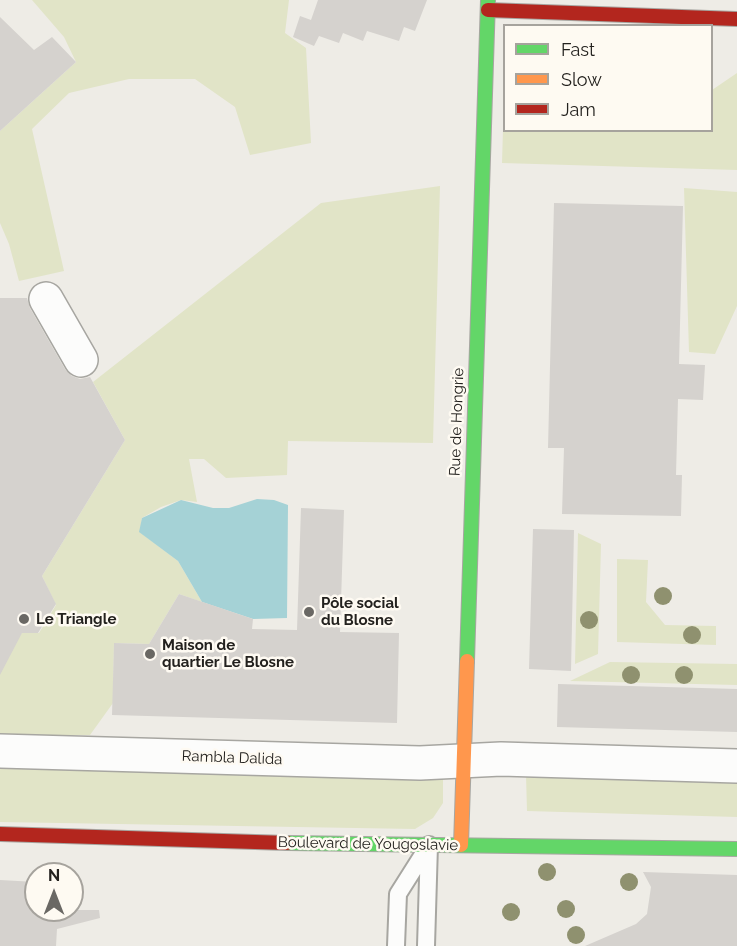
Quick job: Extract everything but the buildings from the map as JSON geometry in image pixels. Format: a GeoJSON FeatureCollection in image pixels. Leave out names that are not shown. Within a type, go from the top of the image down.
{"type":"FeatureCollection","features":[{"type":"Feature","properties":{"kind":"street"},"geometry":{"type":"LineString","coordinates":[[488,5],[737,19]]}},
{"type":"Feature","properties":{"kind":"street","name":"Rue de Hongrie"},"geometry":{"type":"LineString","coordinates":[[460,845],[488,5]]}},
{"type":"Feature","properties":{"kind":"street"},"geometry":{"type":"LineString","coordinates":[[46,299],[81,360]]}},
{"type":"Feature","properties":{"kind":"street","name":"Rambla Dalida"},"geometry":{"type":"LineString","coordinates":[[0,751],[420,763],[463,760]]}},
{"type":"Feature","properties":{"kind":"street"},"geometry":{"type":"LineString","coordinates":[[463,760],[737,766]]}},
{"type":"Feature","properties":{"kind":"street","name":"Boulevard de Yougoslavie"},"geometry":{"type":"LineString","coordinates":[[0,834],[737,849]]}},
{"type":"Feature","properties":{"kind":"lane"},"geometry":{"type":"LineString","coordinates":[[396,946],[398,894],[429,844]]}},
{"type":"Feature","properties":{"kind":"lane"},"geometry":{"type":"LineString","coordinates":[[426,946],[429,844]]}},
{"type":"Feature","properties":{"kind":"green space"},"geometry":{"type":"Polygon","coordinates":[[[32,0],[289,0],[285,33],[306,48],[311,143],[250,155],[235,107],[195,79],[129,79],[69,93],[32,129],[64,271],[19,281],[9,244],[0,223],[0,131],[76,62],[64,37],[32,0]]]}},
{"type":"Feature","properties":{"kind":"green space"},"geometry":{"type":"Polygon","coordinates":[[[737,73],[737,170],[502,163],[503,129],[503,132],[713,132],[713,89],[737,73]]]}},
{"type":"Feature","properties":{"kind":"green space"},"geometry":{"type":"Polygon","coordinates":[[[440,186],[433,443],[288,441],[287,475],[226,478],[204,459],[189,459],[197,502],[181,500],[161,507],[142,518],[140,532],[178,561],[202,602],[179,594],[149,644],[114,643],[113,703],[90,735],[0,735],[0,647],[22,633],[39,633],[56,605],[42,576],[125,440],[93,382],[321,203],[440,186]]]}},
{"type":"Feature","properties":{"kind":"green space"},"geometry":{"type":"Polygon","coordinates":[[[684,188],[737,192],[737,306],[715,354],[689,352],[684,188]]]}},
{"type":"Feature","properties":{"kind":"green space"},"geometry":{"type":"Polygon","coordinates":[[[578,533],[601,544],[598,654],[575,664],[578,533]]]}},
{"type":"Feature","properties":{"kind":"green space"},"geometry":{"type":"Polygon","coordinates":[[[617,559],[648,560],[646,602],[665,625],[716,626],[716,645],[617,642],[617,559]]]}},
{"type":"Feature","properties":{"kind":"green space"},"geometry":{"type":"Polygon","coordinates":[[[610,662],[737,664],[737,685],[570,681],[610,662]]]}},
{"type":"Feature","properties":{"kind":"green space"},"geometry":{"type":"Polygon","coordinates":[[[0,768],[443,779],[443,803],[433,818],[415,829],[0,822],[0,768]]]}},
{"type":"Feature","properties":{"kind":"green space"},"geometry":{"type":"Polygon","coordinates":[[[526,775],[737,779],[737,817],[527,811],[526,775]]]}},
{"type":"Feature","properties":{"kind":"water"},"geometry":{"type":"Polygon","coordinates":[[[257,499],[274,500],[288,505],[287,618],[253,619],[202,602],[178,561],[139,532],[142,518],[181,500],[213,508],[229,508],[257,499]]]}},
{"type":"Feature","properties":{"kind":"traffic: fast"},"geometry":{"type":"LineString","coordinates":[[467,661],[488,0]]}},
{"type":"Feature","properties":{"kind":"traffic: fast"},"geometry":{"type":"LineString","coordinates":[[287,843],[737,849]]}},
{"type":"Feature","properties":{"kind":"traffic: slow"},"geometry":{"type":"LineString","coordinates":[[461,845],[467,661]]}},
{"type":"Feature","properties":{"kind":"traffic: jam"},"geometry":{"type":"LineString","coordinates":[[488,10],[737,19]]}},
{"type":"Feature","properties":{"kind":"traffic: jam"},"geometry":{"type":"LineString","coordinates":[[0,834],[287,843]]}},
{"type":"Feature","properties":{"kind":"place","name":"Pôle social du Blosne"},"geometry":{"type":"Point","coordinates":[309,612]}},
{"type":"Feature","properties":{"kind":"place","name":"Le Triangle"},"geometry":{"type":"Point","coordinates":[24,619]}},
{"type":"Feature","properties":{"kind":"place","name":"Maison de quartier Le Blosne"},"geometry":{"type":"Point","coordinates":[150,654]}}]}
